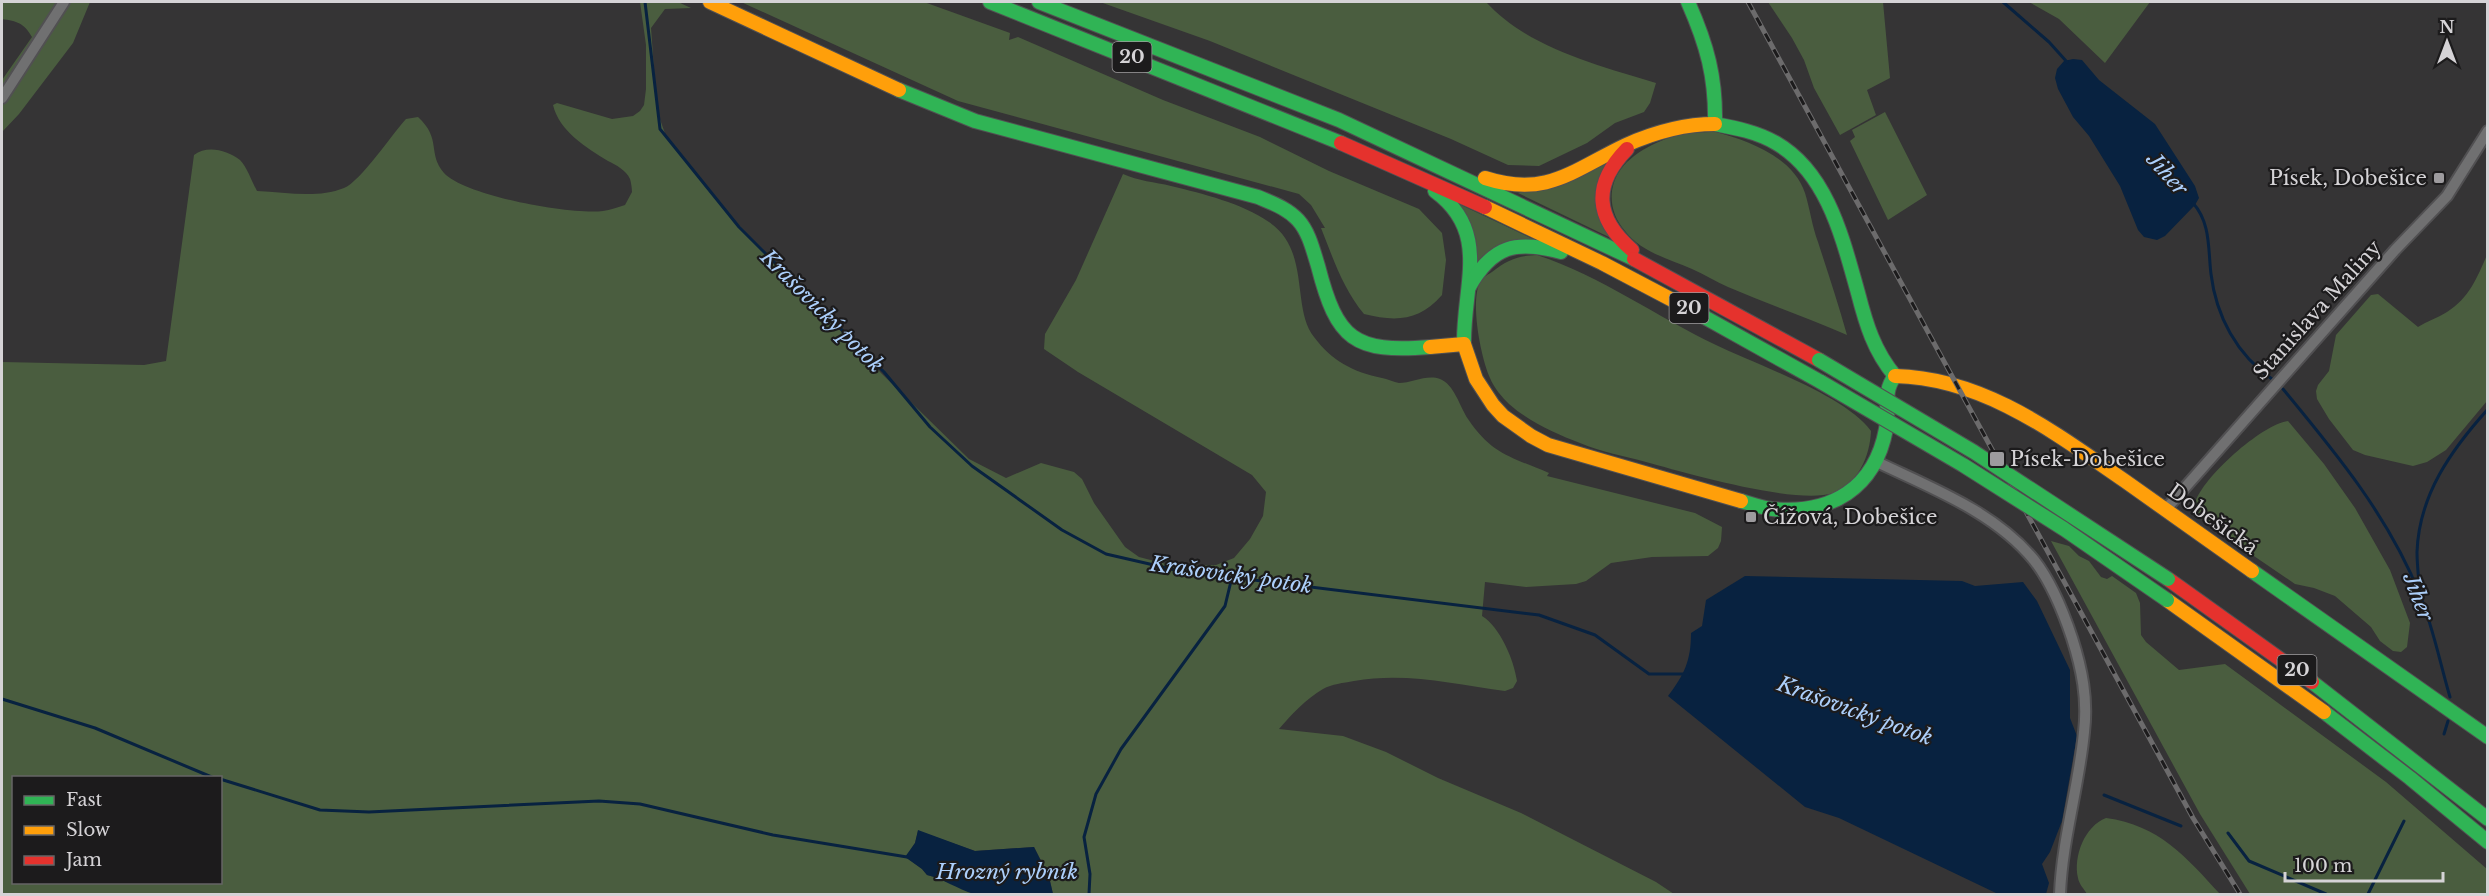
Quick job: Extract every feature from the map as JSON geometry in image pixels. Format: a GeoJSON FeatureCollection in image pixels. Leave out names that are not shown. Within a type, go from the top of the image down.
{"type":"FeatureCollection","features":[{"type":"Feature","properties":{"kind":"main road"},"geometry":{"type":"LineString","coordinates":[[710,2],[914,97],[975,121],[1237,191],[1284,207],[1300,223],[1306,234],[1327,301],[1334,317],[1350,336],[1366,345],[1385,348],[1464,344]]}},
{"type":"Feature","properties":{"kind":"main road","name":"20"},"geometry":{"type":"LineString","coordinates":[[990,2],[1273,113],[1530,227],[1663,294],[1821,382],[1974,472],[2064,529],[2257,661],[2487,842]]}},
{"type":"Feature","properties":{"kind":"main road","name":"20"},"geometry":{"type":"LineString","coordinates":[[1039,2],[1339,120],[1609,246],[1819,360],[1974,452],[2168,579],[2318,686],[2487,819]]}},
{"type":"Feature","properties":{"kind":"main road"},"geometry":{"type":"LineString","coordinates":[[1688,2],[1710,51],[1716,90],[1714,124]]}},
{"type":"Feature","properties":{"kind":"main road"},"geometry":{"type":"LineString","coordinates":[[1406,171],[1449,202],[1462,218],[1469,253],[1469,287],[1464,316],[1464,344],[1472,372],[1483,393],[1501,415],[1520,432],[1548,445],[1770,509],[1793,512],[1815,508],[1840,499],[1850,493],[1869,474],[1877,462],[1887,431],[1887,388],[1895,376],[1873,346],[1832,210],[1815,180],[1793,155],[1772,140],[1739,128],[1714,124],[1678,126],[1639,140],[1569,175],[1528,186],[1504,184],[1425,160]]}},
{"type":"Feature","properties":{"kind":"main road"},"geometry":{"type":"LineString","coordinates":[[1639,140],[1623,153],[1607,174],[1603,185],[1603,207],[1605,218],[1616,236],[1659,272]]}},
{"type":"Feature","properties":{"kind":"main road"},"geometry":{"type":"LineString","coordinates":[[1469,287],[1485,261],[1515,245],[1540,246],[1605,266]]}},
{"type":"Feature","properties":{"kind":"main road","name":"Dobešická"},"geometry":{"type":"LineString","coordinates":[[1895,376],[1930,380],[2017,409],[2043,424],[2487,737]]}},
{"type":"Feature","properties":{"kind":"street"},"geometry":{"type":"LineString","coordinates":[[2,98],[64,2]]}},
{"type":"Feature","properties":{"kind":"street","name":"Stanislava Maliny"},"geometry":{"type":"LineString","coordinates":[[2166,509],[2395,250],[2447,196],[2487,131]]}},
{"type":"Feature","properties":{"kind":"street"},"geometry":{"type":"LineString","coordinates":[[1877,462],[1956,500],[1989,520],[2014,540],[2034,560],[2051,586],[2067,621],[2080,662],[2085,692],[2085,729],[2061,872],[2060,894]]}},
{"type":"Feature","properties":{"kind":"green space"},"geometry":{"type":"Polygon","coordinates":[[[2,2],[90,2],[73,43],[19,114],[2,132],[2,80],[32,37],[20,24],[2,19],[2,2]]]}},
{"type":"Feature","properties":{"kind":"green space"},"geometry":{"type":"Polygon","coordinates":[[[640,2],[678,2],[691,8],[665,9],[651,28],[657,111],[667,139],[732,218],[881,373],[969,459],[1006,478],[1041,463],[1074,472],[1082,479],[1094,503],[1125,547],[1139,557],[1174,566],[1216,565],[1234,558],[1250,539],[1263,516],[1266,492],[1252,475],[1078,372],[1044,349],[1045,334],[1076,280],[1123,174],[1222,200],[1247,209],[1269,222],[1282,234],[1291,248],[1296,263],[1307,325],[1328,353],[1352,369],[1399,383],[1425,378],[1440,379],[1453,391],[1477,431],[1494,448],[1504,454],[1549,473],[1547,476],[1695,513],[1722,527],[1718,548],[1708,556],[1652,557],[1611,563],[1586,581],[1576,584],[1526,587],[1485,582],[1482,616],[1495,628],[1509,654],[1517,681],[1513,688],[1505,691],[1411,678],[1342,683],[1326,687],[1317,693],[1279,729],[1343,736],[1386,752],[1438,778],[1521,813],[1656,882],[1674,894],[1053,894],[1049,876],[1034,847],[975,851],[918,831],[915,843],[906,857],[927,875],[974,894],[2,894],[2,362],[144,365],[166,361],[194,155],[199,152],[223,151],[240,160],[257,191],[323,193],[351,184],[406,119],[418,117],[430,132],[439,166],[444,173],[456,181],[473,189],[519,202],[568,210],[603,211],[625,205],[632,192],[631,182],[620,168],[575,138],[561,123],[553,105],[557,103],[612,119],[633,116],[644,105],[646,45],[640,2]]]}},
{"type":"Feature","properties":{"kind":"green space"},"geometry":{"type":"Polygon","coordinates":[[[741,2],[924,2],[1010,33],[1009,40],[1018,37],[1163,100],[1260,137],[1329,171],[1419,209],[1442,233],[1446,260],[1442,295],[1416,315],[1386,318],[1364,314],[1339,273],[1321,228],[1325,228],[1311,205],[1299,194],[958,101],[741,2]]]}},
{"type":"Feature","properties":{"kind":"green space"},"geometry":{"type":"Polygon","coordinates":[[[1100,2],[1486,2],[1522,32],[1543,43],[1588,62],[1656,83],[1650,103],[1644,112],[1615,123],[1587,143],[1539,166],[1508,165],[1451,139],[1210,41],[1100,2]]]}},
{"type":"Feature","properties":{"kind":"green space"},"geometry":{"type":"Polygon","coordinates":[[[1768,2],[1883,2],[1890,78],[1867,90],[1876,115],[1840,135],[1814,88],[1804,60],[1768,2]]]}},
{"type":"Feature","properties":{"kind":"green space"},"geometry":{"type":"Polygon","coordinates":[[[2029,2],[2150,2],[2105,63],[2059,19],[2029,2]]]}},
{"type":"Feature","properties":{"kind":"green space"},"geometry":{"type":"Polygon","coordinates":[[[1885,112],[1927,195],[1888,220],[1850,141],[1855,137],[1852,130],[1885,112]]]}},
{"type":"Feature","properties":{"kind":"green space"},"geometry":{"type":"Polygon","coordinates":[[[1716,132],[1742,140],[1768,152],[1780,160],[1799,180],[1805,193],[1847,335],[1728,287],[1656,254],[1639,244],[1620,224],[1613,208],[1612,192],[1616,176],[1627,162],[1643,150],[1671,137],[1689,133],[1716,132]]]}},
{"type":"Feature","properties":{"kind":"green space"},"geometry":{"type":"Polygon","coordinates":[[[1608,160],[1609,237],[1518,193],[1608,160]]]}},
{"type":"Feature","properties":{"kind":"green space"},"geometry":{"type":"Polygon","coordinates":[[[1457,203],[1533,239],[1473,270],[1457,203]]]}},
{"type":"Feature","properties":{"kind":"green space"},"geometry":{"type":"Polygon","coordinates":[[[1537,255],[1607,285],[1694,334],[1799,382],[1842,405],[1871,431],[1865,459],[1856,476],[1842,489],[1816,496],[1768,491],[1713,480],[1596,449],[1552,431],[1525,416],[1509,404],[1490,378],[1480,343],[1476,301],[1481,280],[1513,259],[1537,255]]]}},
{"type":"Feature","properties":{"kind":"green space"},"geometry":{"type":"Polygon","coordinates":[[[2487,255],[2487,401],[2446,450],[2427,462],[2413,466],[2353,450],[2317,399],[2318,385],[2329,371],[2336,335],[2371,295],[2378,294],[2418,327],[2440,316],[2467,294],[2487,255]]]}},
{"type":"Feature","properties":{"kind":"green space"},"geometry":{"type":"Polygon","coordinates":[[[2288,421],[2324,464],[2355,508],[2390,570],[2410,623],[2407,647],[2401,652],[2393,651],[2380,641],[2371,627],[2335,596],[2295,584],[2207,524],[2197,514],[2195,503],[2200,492],[2221,467],[2263,432],[2288,421]]]}},
{"type":"Feature","properties":{"kind":"green space"},"geometry":{"type":"Polygon","coordinates":[[[2051,541],[2069,546],[2079,556],[2089,561],[2101,577],[2107,579],[2112,576],[2136,593],[2140,603],[2141,635],[2179,670],[2225,664],[2386,782],[2487,869],[2487,894],[2250,894],[2200,814],[2051,541]]]}},
{"type":"Feature","properties":{"kind":"green space"},"geometry":{"type":"Polygon","coordinates":[[[2106,818],[2125,822],[2156,835],[2183,856],[2220,894],[2087,894],[2078,878],[2079,851],[2092,828],[2106,818]]]}},
{"type":"Feature","properties":{"kind":"water"},"geometry":{"type":"Polygon","coordinates":[[[2082,60],[2099,80],[2155,124],[2195,186],[2199,198],[2195,205],[2165,236],[2157,240],[2144,237],[2138,230],[2120,186],[2089,136],[2073,117],[2058,89],[2055,78],[2057,69],[2064,61],[2082,60]]]}},
{"type":"Feature","properties":{"kind":"water"},"geometry":{"type":"Polygon","coordinates":[[[1745,576],[1962,581],[1975,586],[2023,582],[2037,601],[2070,670],[2070,718],[2077,736],[2062,821],[2050,852],[2042,864],[2049,883],[2046,894],[1998,894],[1839,818],[1805,807],[1668,696],[1686,667],[1691,633],[1702,626],[1706,600],[1745,576]]]}},
{"type":"Feature","properties":{"kind":"water","name":"Hrozný rybník"},"geometry":{"type":"Polygon","coordinates":[[[918,830],[975,851],[1034,847],[1049,877],[1053,894],[974,894],[927,875],[905,857],[915,843],[918,830]]]}},
{"type":"Feature","properties":{"kind":"waterway","name":"Krašovický potok"},"geometry":{"type":"LineString","coordinates":[[645,2],[660,129],[739,227],[884,372],[930,427],[972,466],[1062,530],[1106,554],[1180,571],[1539,615],[1595,635],[1649,674],[1688,674]]}},
{"type":"Feature","properties":{"kind":"waterway","name":"Jiher"},"geometry":{"type":"LineString","coordinates":[[2003,2],[2049,42],[2067,62]]}},
{"type":"Feature","properties":{"kind":"waterway","name":"Jiher"},"geometry":{"type":"LineString","coordinates":[[2193,203],[2206,228],[2211,274],[2223,319],[2248,358],[2272,379]]}},
{"type":"Feature","properties":{"kind":"waterway","name":"Jiher"},"geometry":{"type":"LineString","coordinates":[[2283,389],[2360,487],[2393,539],[2425,607],[2450,697]]}},
{"type":"Feature","properties":{"kind":"waterway"},"geometry":{"type":"LineString","coordinates":[[2420,594],[2417,552],[2424,511],[2439,474],[2488,409]]}},
{"type":"Feature","properties":{"kind":"waterway"},"geometry":{"type":"LineString","coordinates":[[1089,894],[1090,874],[1084,837],[1096,794],[1121,749],[1225,606],[1232,577]]}},
{"type":"Feature","properties":{"kind":"waterway"},"geometry":{"type":"LineString","coordinates":[[2,699],[95,728],[209,776]]}},
{"type":"Feature","properties":{"kind":"waterway","name":"Jiher"},"geometry":{"type":"LineString","coordinates":[[2444,734],[2448,721]]}},
{"type":"Feature","properties":{"kind":"waterway"},"geometry":{"type":"LineString","coordinates":[[222,780],[320,810],[369,812],[599,801],[640,804],[773,835],[907,857]]}},
{"type":"Feature","properties":{"kind":"waterway","name":"Krašovický potok"},"geometry":{"type":"LineString","coordinates":[[2104,795],[2181,826]]}},
{"type":"Feature","properties":{"kind":"waterway","name":"Jiher"},"geometry":{"type":"LineString","coordinates":[[2368,894],[2404,821]]}},
{"type":"Feature","properties":{"kind":"waterway","name":"Krašovický potok"},"geometry":{"type":"LineString","coordinates":[[2228,833],[2249,861],[2326,894]]}},
{"type":"Feature","properties":{"kind":"railway"},"geometry":{"type":"LineString","coordinates":[[1748,2],[2193,818],[2240,894]]}},
{"type":"Feature","properties":{"kind":"traffic: fast"},"geometry":{"type":"LineString","coordinates":[[990,2],[1341,143]]}},
{"type":"Feature","properties":{"kind":"traffic: fast"},"geometry":{"type":"LineString","coordinates":[[1039,2],[1339,120],[1634,259]]}},
{"type":"Feature","properties":{"kind":"traffic: fast"},"geometry":{"type":"LineString","coordinates":[[1688,2],[1709,62],[1714,91],[1715,124],[1769,139],[1794,156],[1809,172],[1831,209],[1872,337],[1881,357],[1895,376]]}},
{"type":"Feature","properties":{"kind":"traffic: fast"},"geometry":{"type":"LineString","coordinates":[[899,90],[975,121],[1258,197],[1279,206],[1294,216],[1305,230],[1325,291],[1342,326],[1366,344],[1404,348],[1430,347]]}},
{"type":"Feature","properties":{"kind":"traffic: fast"},"geometry":{"type":"LineString","coordinates":[[1435,191],[1452,207],[1463,224],[1469,242],[1470,261],[1464,344]]}},
{"type":"Feature","properties":{"kind":"traffic: fast"},"geometry":{"type":"LineString","coordinates":[[1469,287],[1487,262],[1507,249],[1531,246],[1561,252]]}},
{"type":"Feature","properties":{"kind":"traffic: fast"},"geometry":{"type":"LineString","coordinates":[[1697,313],[1821,382]]}},
{"type":"Feature","properties":{"kind":"traffic: fast"},"geometry":{"type":"LineString","coordinates":[[1819,360],[1974,452],[2168,579]]}},
{"type":"Feature","properties":{"kind":"traffic: fast"},"geometry":{"type":"LineString","coordinates":[[1741,501],[1768,508],[1793,510],[1813,507],[1831,502],[1861,482],[1872,467],[1880,450],[1886,429],[1889,388],[1895,376]]}},
{"type":"Feature","properties":{"kind":"traffic: fast"},"geometry":{"type":"LineString","coordinates":[[1821,382],[1963,465],[2064,529],[2167,600]]}},
{"type":"Feature","properties":{"kind":"traffic: fast"},"geometry":{"type":"LineString","coordinates":[[2252,571],[2488,737]]}},
{"type":"Feature","properties":{"kind":"traffic: fast"},"geometry":{"type":"LineString","coordinates":[[2312,682],[2488,819]]}},
{"type":"Feature","properties":{"kind":"traffic: fast"},"geometry":{"type":"LineString","coordinates":[[2324,712],[2488,842]]}},
{"type":"Feature","properties":{"kind":"traffic: slow"},"geometry":{"type":"LineString","coordinates":[[710,2],[899,90]]}},
{"type":"Feature","properties":{"kind":"traffic: slow"},"geometry":{"type":"LineString","coordinates":[[1485,178],[1526,185],[1543,183],[1574,172],[1648,136],[1681,127],[1715,124]]}},
{"type":"Feature","properties":{"kind":"traffic: slow"},"geometry":{"type":"LineString","coordinates":[[1485,207],[1602,263],[1697,313]]}},
{"type":"Feature","properties":{"kind":"traffic: slow"},"geometry":{"type":"LineString","coordinates":[[1430,347],[1464,344],[1476,379],[1493,405],[1503,416],[1548,445],[1741,501]]}},
{"type":"Feature","properties":{"kind":"traffic: slow"},"geometry":{"type":"LineString","coordinates":[[1895,376],[1928,379],[1959,386],[2017,411],[2045,427],[2125,481],[2252,571]]}},
{"type":"Feature","properties":{"kind":"traffic: slow"},"geometry":{"type":"LineString","coordinates":[[2167,600],[2324,712]]}},
{"type":"Feature","properties":{"kind":"traffic: jam"},"geometry":{"type":"LineString","coordinates":[[1341,143],[1485,207]]}},
{"type":"Feature","properties":{"kind":"traffic: jam"},"geometry":{"type":"LineString","coordinates":[[1627,149],[1608,175],[1603,188],[1603,201],[1611,226],[1632,250]]}},
{"type":"Feature","properties":{"kind":"traffic: jam"},"geometry":{"type":"LineString","coordinates":[[1634,259],[1819,360]]}},
{"type":"Feature","properties":{"kind":"traffic: jam"},"geometry":{"type":"LineString","coordinates":[[2168,579],[2312,682]]}},
{"type":"Feature","properties":{"kind":"place","name":"Písek, Dobešice"},"geometry":{"type":"Point","coordinates":[2439,178]}},
{"type":"Feature","properties":{"kind":"place","name":"Písek-Dobešice"},"geometry":{"type":"Point","coordinates":[1997,459]}},
{"type":"Feature","properties":{"kind":"place","name":"Čížová, Dobešice"},"geometry":{"type":"Point","coordinates":[1751,517]}}]}
